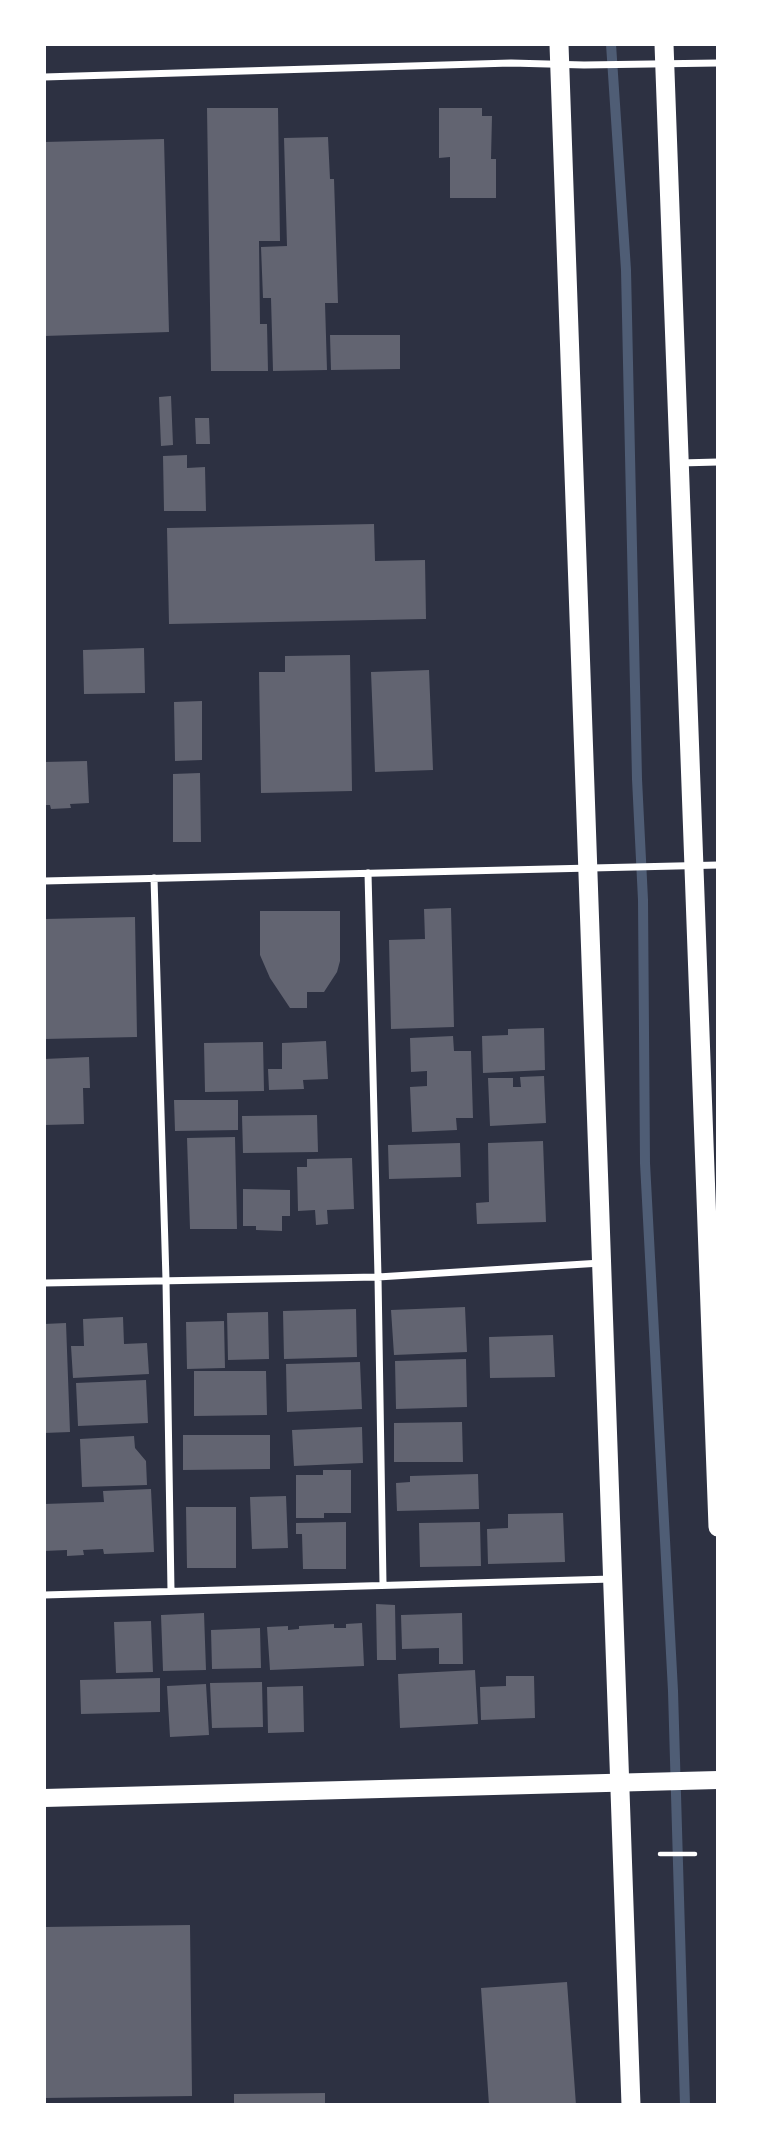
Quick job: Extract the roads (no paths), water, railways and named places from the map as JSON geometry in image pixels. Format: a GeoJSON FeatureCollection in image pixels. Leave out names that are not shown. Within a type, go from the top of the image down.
{"type":"FeatureCollection","features":[{"type":"Feature","properties":{"kind":"highway"},"geometry":{"type":"LineString","coordinates":[[559,44],[631,2105]]}},
{"type":"Feature","properties":{"kind":"highway"},"geometry":{"type":"LineString","coordinates":[[664,44],[694,865],[713,1264],[718,1527]]}},
{"type":"Feature","properties":{"kind":"main road"},"geometry":{"type":"LineString","coordinates":[[44,1798],[712,1780]]}},
{"type":"Feature","properties":{"kind":"street"},"geometry":{"type":"LineString","coordinates":[[44,77],[511,63],[718,63]]}},
{"type":"Feature","properties":{"kind":"street"},"geometry":{"type":"LineString","coordinates":[[680,463],[718,462]]}},
{"type":"Feature","properties":{"kind":"street"},"geometry":{"type":"LineString","coordinates":[[44,881],[718,864]]}},
{"type":"Feature","properties":{"kind":"street"},"geometry":{"type":"LineString","coordinates":[[368,873],[383,1584]]}},
{"type":"Feature","properties":{"kind":"street"},"geometry":{"type":"LineString","coordinates":[[154,878],[166,1280],[171,1591]]}},
{"type":"Feature","properties":{"kind":"street"},"geometry":{"type":"LineString","coordinates":[[44,1283],[378,1277],[602,1263]]}},
{"type":"Feature","properties":{"kind":"street"},"geometry":{"type":"LineString","coordinates":[[44,1595],[613,1579]]}},
{"type":"Feature","properties":{"kind":"waterway"},"geometry":{"type":"LineString","coordinates":[[611,44],[626,270],[637,779],[643,900],[645,1163],[673,1691],[685,2105]]}}]}
